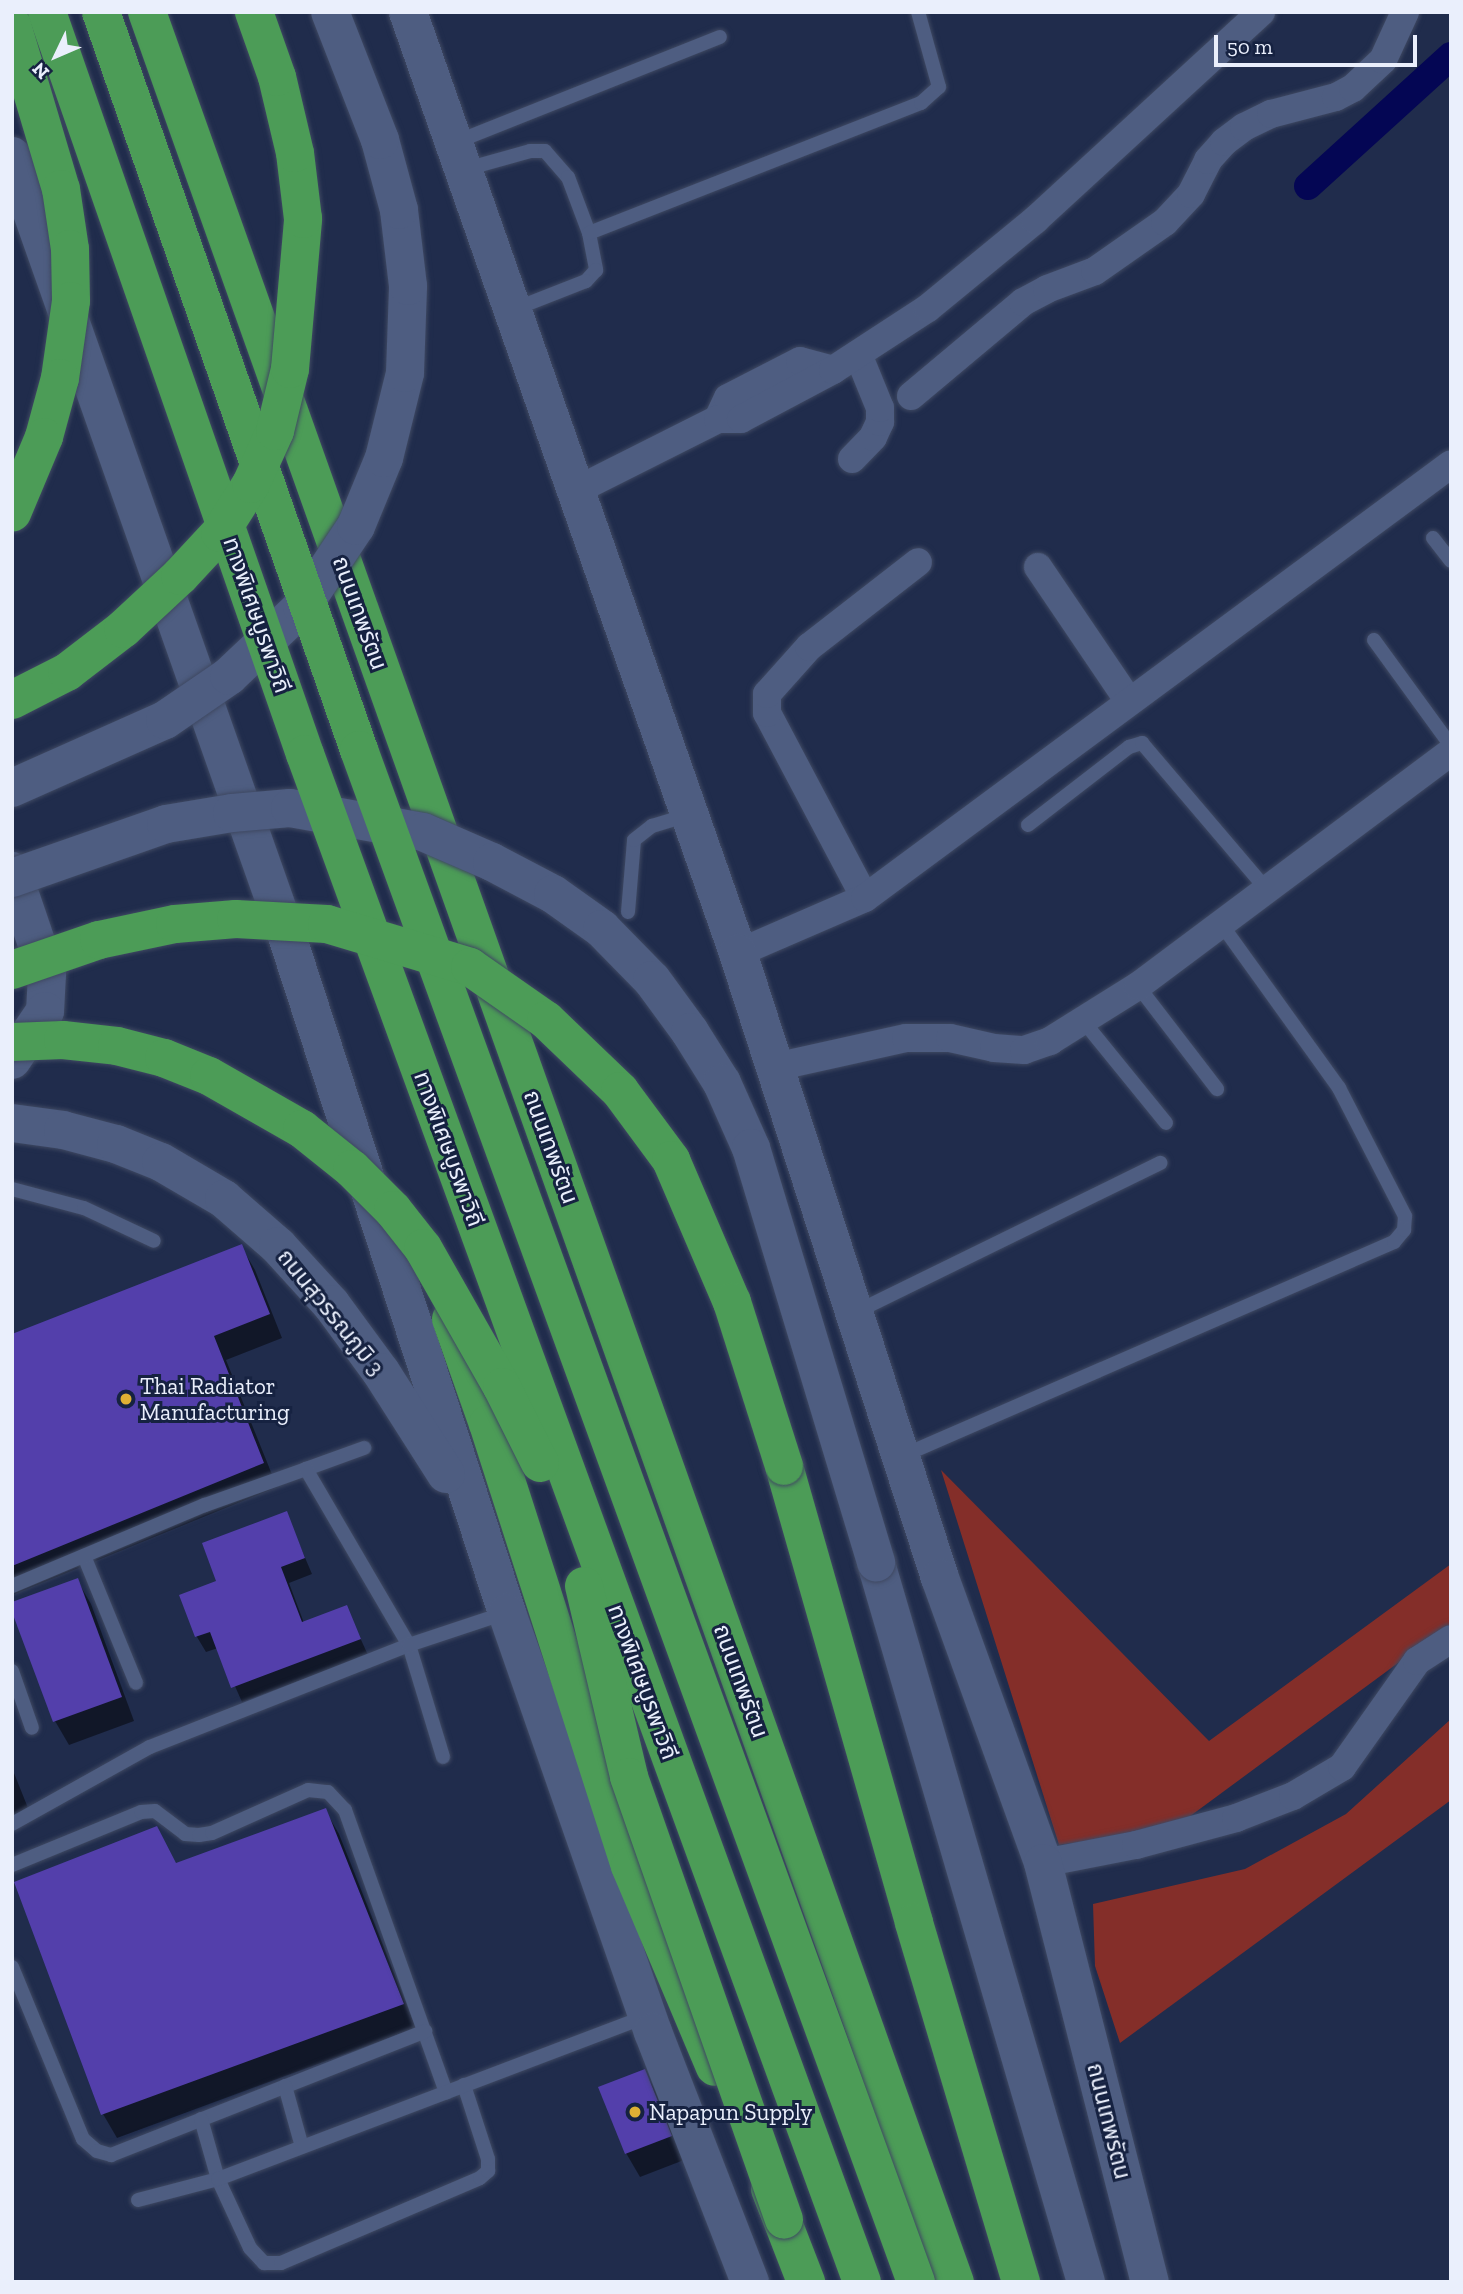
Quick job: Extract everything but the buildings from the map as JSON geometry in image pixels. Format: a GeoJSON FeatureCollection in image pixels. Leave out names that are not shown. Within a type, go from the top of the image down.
{"type":"FeatureCollection","features":[{"type":"Feature","properties":{"kind":"highway"},"geometry":{"type":"LineString","coordinates":[[46,12],[852,2282]]}},
{"type":"Feature","properties":{"kind":"highway","name":"ทางพิเศษบูรพาวิถี"},"geometry":{"type":"LineString","coordinates":[[46,12],[305,754],[862,2282]]}},
{"type":"Feature","properties":{"kind":"highway"},"geometry":{"type":"LineString","coordinates":[[101,12],[359,750],[916,2282]]}},
{"type":"Feature","properties":{"kind":"highway","name":"ถนนเทพรัตน"},"geometry":{"type":"LineString","coordinates":[[147,12],[955,2282]]}},
{"type":"Feature","properties":{"kind":"highway"},"geometry":{"type":"LineString","coordinates":[[12,700],[67,672],[123,629],[180,576],[220,533],[251,484],[275,431],[290,369],[303,219],[295,153],[277,77],[254,12]]}},
{"type":"Feature","properties":{"kind":"highway"},"geometry":{"type":"LineString","coordinates":[[12,24],[61,189],[70,249],[71,301],[60,378],[47,425],[12,513]]}},
{"type":"Feature","properties":{"kind":"highway"},"geometry":{"type":"LineString","coordinates":[[12,970],[99,940],[175,924],[236,919],[327,925],[470,967],[546,1020],[620,1091],[671,1160],[732,1302],[784,1466],[918,1936],[1021,2282]]}},
{"type":"Feature","properties":{"kind":"highway"},"geometry":{"type":"LineString","coordinates":[[12,1042],[63,1040],[117,1046],[164,1058],[209,1076],[302,1129],[352,1168],[393,1210],[423,1248],[508,1397],[554,1497],[592,1614],[614,1725],[629,1777],[806,2282]]}},
{"type":"Feature","properties":{"kind":"main road"},"geometry":{"type":"LineString","coordinates":[[12,788],[165,720],[229,676],[302,607],[356,526],[384,458],[405,373],[408,286],[399,210],[380,140],[330,12]]}},
{"type":"Feature","properties":{"kind":"main road","name":"ถนนเทพรัตน"},"geometry":{"type":"LineString","coordinates":[[408,12],[737,953],[940,1578],[1043,1863],[1150,2282]]}},
{"type":"Feature","properties":{"kind":"main road"},"geometry":{"type":"LineString","coordinates":[[12,156],[284,927],[507,1613],[648,2015],[750,2282]]}},
{"type":"Feature","properties":{"kind":"main road"},"geometry":{"type":"LineString","coordinates":[[12,878],[166,824],[232,813],[290,808],[423,832],[492,862],[553,894],[602,929],[652,980],[690,1031],[722,1083],[751,1148],[876,1563],[1086,2282]]}},
{"type":"Feature","properties":{"kind":"main road"},"geometry":{"type":"LineString","coordinates":[[12,872],[47,974],[45,1012],[12,1060]]}},
{"type":"Feature","properties":{"kind":"main road","name":"ถนนสุวรรณภูมิ 3"},"geometry":{"type":"LineString","coordinates":[[12,1123],[63,1130],[116,1144],[161,1162],[224,1199],[278,1246],[331,1304],[382,1372],[477,1523]]}},
{"type":"Feature","properties":{"kind":"street"},"geometry":{"type":"LineString","coordinates":[[577,490],[718,419],[741,419],[833,370],[928,308],[978,270],[1261,12]]}},
{"type":"Feature","properties":{"kind":"street"},"geometry":{"type":"LineString","coordinates":[[911,396],[1023,302],[1047,289],[1095,271],[1166,222],[1191,194],[1208,160],[1224,142],[1244,127],[1271,114],[1336,97],[1353,88],[1383,60],[1405,12]]}},
{"type":"Feature","properties":{"kind":"street"},"geometry":{"type":"LineString","coordinates":[[852,459],[873,437],[880,422],[880,408],[858,354]]}},
{"type":"Feature","properties":{"kind":"street"},"geometry":{"type":"LineString","coordinates":[[737,953],[865,898],[1128,700],[1451,464]]}},
{"type":"Feature","properties":{"kind":"street"},"geometry":{"type":"LineString","coordinates":[[865,898],[767,713],[767,694],[809,647],[918,562]]}},
{"type":"Feature","properties":{"kind":"street"},"geometry":{"type":"LineString","coordinates":[[1038,567],[1128,700]]}},
{"type":"Feature","properties":{"kind":"street"},"geometry":{"type":"LineString","coordinates":[[775,1067],[906,1038],[950,1038],[995,1048],[1024,1050],[1050,1041],[1138,986],[1451,752]]}},
{"type":"Feature","properties":{"kind":"street"},"geometry":{"type":"LineString","coordinates":[[1043,1863],[1136,1845],[1236,1818],[1293,1796],[1342,1768],[1417,1661],[1451,1639]]}},
{"type":"Feature","properties":{"kind":"lane"},"geometry":{"type":"LineString","coordinates":[[589,233],[921,103],[939,87],[918,12]]}},
{"type":"Feature","properties":{"kind":"lane"},"geometry":{"type":"LineString","coordinates":[[459,156],[720,37]]}},
{"type":"Feature","properties":{"kind":"lane"},"geometry":{"type":"LineString","coordinates":[[459,156],[545,150],[568,177],[589,233],[596,270],[586,281],[514,310]]}},
{"type":"Feature","properties":{"kind":"lane"},"geometry":{"type":"LineString","coordinates":[[1433,538],[1451,561]]}},
{"type":"Feature","properties":{"kind":"lane"},"geometry":{"type":"LineString","coordinates":[[1374,640],[1451,746]]}},
{"type":"Feature","properties":{"kind":"lane"},"geometry":{"type":"LineString","coordinates":[[1028,825],[1129,747],[1142,743],[1267,890]]}},
{"type":"Feature","properties":{"kind":"lane"},"geometry":{"type":"LineString","coordinates":[[628,912],[634,840],[652,826],[689,814]]}},
{"type":"Feature","properties":{"kind":"lane"},"geometry":{"type":"LineString","coordinates":[[901,1457],[1394,1242],[1404,1230],[1405,1216],[1339,1088],[1221,924]]}},
{"type":"Feature","properties":{"kind":"lane"},"geometry":{"type":"LineString","coordinates":[[1138,986],[1217,1089]]}},
{"type":"Feature","properties":{"kind":"lane"},"geometry":{"type":"LineString","coordinates":[[1084,1022],[1166,1123]]}},
{"type":"Feature","properties":{"kind":"lane"},"geometry":{"type":"LineString","coordinates":[[855,1313],[1160,1163]]}},
{"type":"Feature","properties":{"kind":"lane"},"geometry":{"type":"LineString","coordinates":[[12,1189],[84,1208],[154,1241]]}},
{"type":"Feature","properties":{"kind":"lane"},"geometry":{"type":"LineString","coordinates":[[12,1586],[205,1505],[364,1448]]}},
{"type":"Feature","properties":{"kind":"lane"},"geometry":{"type":"LineString","coordinates":[[306,1469],[409,1645],[443,1757]]}},
{"type":"Feature","properties":{"kind":"lane"},"geometry":{"type":"LineString","coordinates":[[84,1556],[136,1683]]}},
{"type":"Feature","properties":{"kind":"lane"},"geometry":{"type":"LineString","coordinates":[[12,1824],[149,1747],[409,1645],[507,1613]]}},
{"type":"Feature","properties":{"kind":"lane"},"geometry":{"type":"LineString","coordinates":[[12,1671],[32,1728]]}},
{"type":"Feature","properties":{"kind":"lane"},"geometry":{"type":"LineString","coordinates":[[12,1865],[141,1812],[155,1811],[185,1834],[199,1835],[212,1833],[309,1790],[327,1792],[345,1810],[446,2092]]}},
{"type":"Feature","properties":{"kind":"lane"},"geometry":{"type":"LineString","coordinates":[[12,1967],[83,2138],[97,2151],[111,2155],[425,2031]]}},
{"type":"Feature","properties":{"kind":"lane"},"geometry":{"type":"LineString","coordinates":[[138,2200],[218,2179],[648,2015]]}},
{"type":"Feature","properties":{"kind":"lane"},"geometry":{"type":"LineString","coordinates":[[201,2119],[218,2179],[250,2248],[264,2263],[281,2263],[480,2178],[488,2171],[488,2159],[464,2085]]}},
{"type":"Feature","properties":{"kind":"lane"},"geometry":{"type":"LineString","coordinates":[[285,2086],[302,2147]]}},
{"type":"Feature","properties":{"kind":"shaded area"},"geometry":{"type":"Polygon","coordinates":[[[941,1470],[1209,1741],[1451,1564],[1451,1624],[1174,1828],[1059,1845],[941,1470]]]}},
{"type":"Feature","properties":{"kind":"shaded area"},"geometry":{"type":"Polygon","coordinates":[[[1451,1719],[1451,1800],[1120,2043],[1095,1966],[1093,1904],[1245,1869],[1346,1814],[1451,1719]]]}},
{"type":"Feature","properties":{"kind":"waterway"},"geometry":{"type":"LineString","coordinates":[[1308,186],[1451,56]]}},
{"type":"Feature","properties":{"kind":"place","name":"Thai Radiator Manufacturing"},"geometry":{"type":"Point","coordinates":[126,1399]}},
{"type":"Feature","properties":{"kind":"place","name":"Napapun Supply"},"geometry":{"type":"Point","coordinates":[635,2112]}}]}
